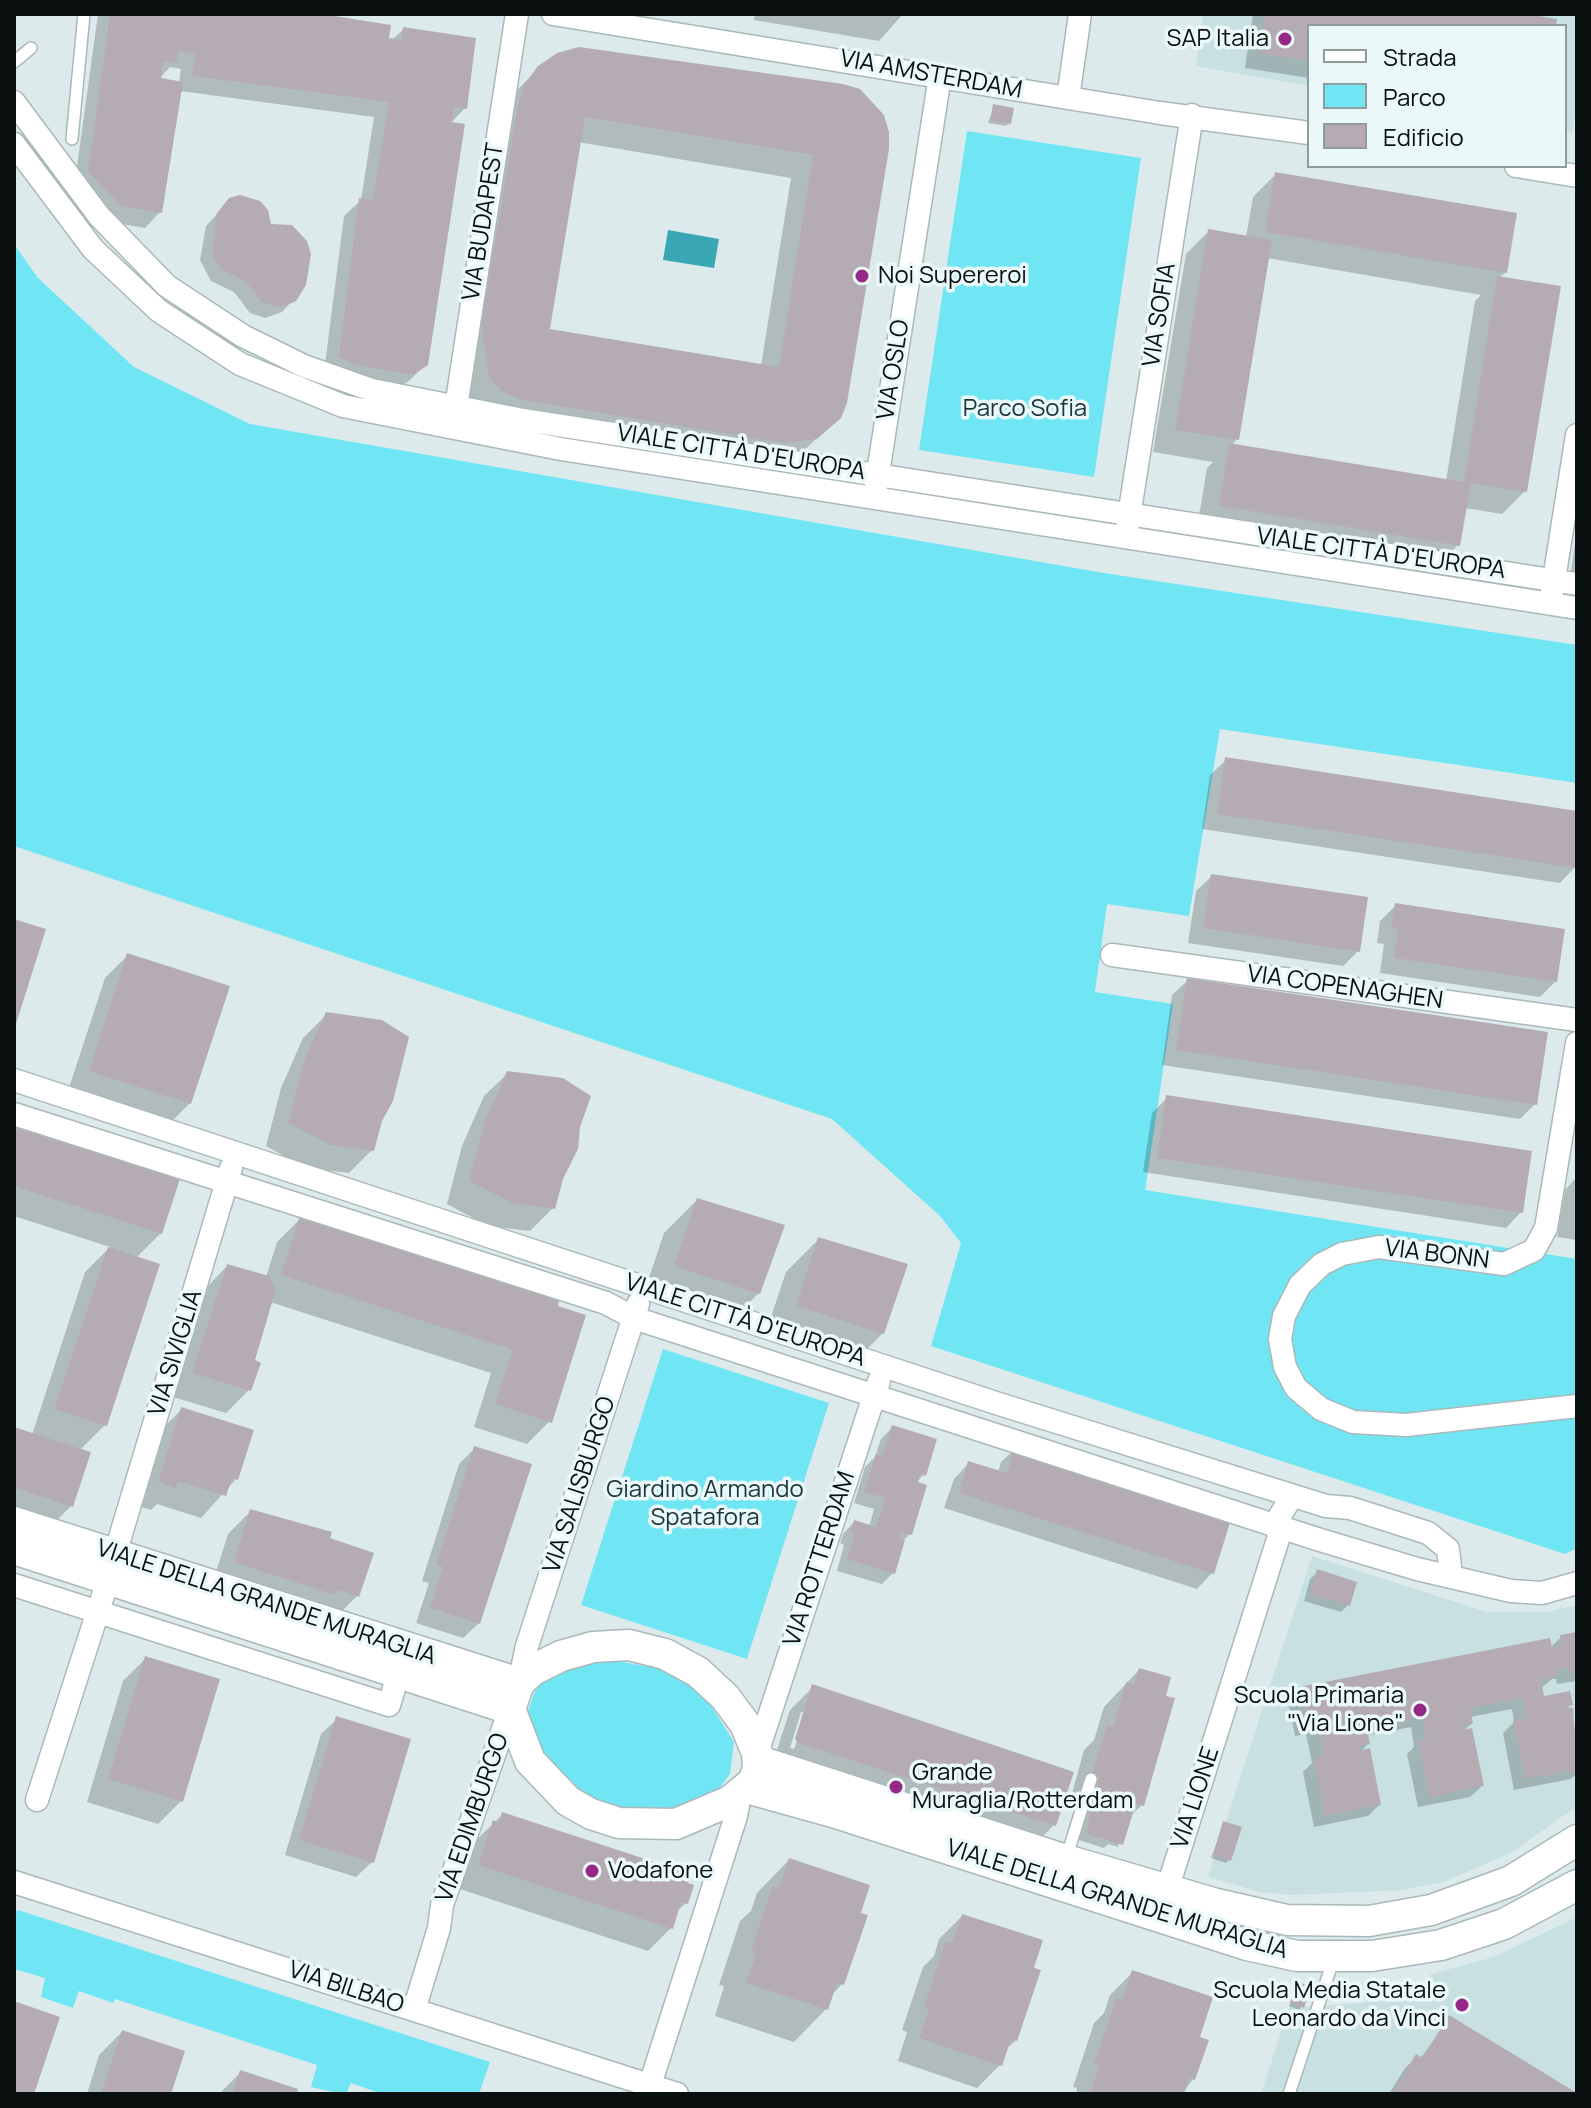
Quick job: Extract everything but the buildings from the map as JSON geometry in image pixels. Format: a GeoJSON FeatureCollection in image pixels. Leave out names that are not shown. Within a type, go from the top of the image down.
{"type":"FeatureCollection","features":[{"type":"Feature","properties":{"kind":"street","name":"VIA BUDAPEST"},"geometry":{"type":"LineString","coordinates":[[454,418],[517,14]]}},
{"type":"Feature","properties":{"kind":"street","name":"VIA AMSTERDAM"},"geometry":{"type":"LineString","coordinates":[[553,14],[1068,98],[1307,133]]}},
{"type":"Feature","properties":{"kind":"street"},"geometry":{"type":"LineString","coordinates":[[1068,98],[1080,14]]}},
{"type":"Feature","properties":{"kind":"street","name":"VIA OSLO"},"geometry":{"type":"LineString","coordinates":[[876,485],[940,76]]}},
{"type":"Feature","properties":{"kind":"street","name":"VIALE CITTÀ D'EUROPA"},"geometry":{"type":"LineString","coordinates":[[14,102],[99,216],[154,274],[189,302],[243,336],[304,366],[454,418],[659,464],[876,485]]}},
{"type":"Feature","properties":{"kind":"street","name":"VIA SOFIA"},"geometry":{"type":"LineString","coordinates":[[1127,527],[1192,115]]}},
{"type":"Feature","properties":{"kind":"street","name":"VIALE CITTÀ D'EUROPA"},"geometry":{"type":"LineString","coordinates":[[14,144],[93,249],[184,330],[240,364],[319,398],[363,412],[454,418],[663,441],[876,485],[1577,608]]}},
{"type":"Feature","properties":{"kind":"street"},"geometry":{"type":"LineString","coordinates":[[1528,168],[1577,176]]}},
{"type":"Feature","properties":{"kind":"street"},"geometry":{"type":"LineString","coordinates":[[1550,603],[1566,582],[1577,435]]}},
{"type":"Feature","properties":{"kind":"street","name":"VIALE CITTÀ D'EUROPA"},"geometry":{"type":"LineString","coordinates":[[1127,527],[1566,582]]}},
{"type":"Feature","properties":{"kind":"street","name":"VIA COPENAGHEN"},"geometry":{"type":"LineString","coordinates":[[1112,955],[1577,1020]]}},
{"type":"Feature","properties":{"kind":"street","name":"VIA BONN"},"geometry":{"type":"LineString","coordinates":[[1577,1043],[1546,1228],[1534,1250],[1504,1264],[1379,1247],[1342,1254],[1322,1264],[1300,1285],[1284,1316],[1280,1339],[1285,1367],[1301,1394],[1321,1409],[1353,1422],[1406,1425],[1577,1406]]}},
{"type":"Feature","properties":{"kind":"street","name":"VIALE CITTÀ D'EUROPA"},"geometry":{"type":"LineString","coordinates":[[14,1080],[884,1366],[1292,1496],[1326,1506],[1350,1508],[1428,1533],[1442,1541],[1451,1554],[1451,1575]]}},
{"type":"Feature","properties":{"kind":"street","name":"VIALE CITTÀ D'EUROPA"},"geometry":{"type":"LineString","coordinates":[[14,1114],[227,1180],[606,1303],[634,1318],[1417,1569],[1530,1593],[1577,1583]]}},
{"type":"Feature","properties":{"kind":"street","name":"VIA SIVIGLIA"},"geometry":{"type":"LineString","coordinates":[[37,1800],[98,1613],[236,1152]]}},
{"type":"Feature","properties":{"kind":"street","name":"VIA SALISBURGO"},"geometry":{"type":"LineString","coordinates":[[515,1696],[527,1646],[643,1288]]}},
{"type":"Feature","properties":{"kind":"street","name":"VIA ROTTERDAM"},"geometry":{"type":"LineString","coordinates":[[750,1774],[884,1366]]}},
{"type":"Feature","properties":{"kind":"street"},"geometry":{"type":"LineString","coordinates":[[1275,1524],[1292,1496]]}},
{"type":"Feature","properties":{"kind":"street","name":"VIALE DELLA GRANDE MURAGLIA"},"geometry":{"type":"LineString","coordinates":[[14,1522],[111,1567],[399,1672],[515,1696]]}},
{"type":"Feature","properties":{"kind":"street","name":"VIA LIONE"},"geometry":{"type":"LineString","coordinates":[[1167,1890],[1279,1536],[1275,1524]]}},
{"type":"Feature","properties":{"kind":"street","name":"VIALE DELLA GRANDE MURAGLIA"},"geometry":{"type":"LineString","coordinates":[[14,1549],[111,1567],[515,1696]]}},
{"type":"Feature","properties":{"kind":"street"},"geometry":{"type":"LineString","coordinates":[[14,1585],[389,1705],[399,1672]]}},
{"type":"Feature","properties":{"kind":"street"},"geometry":{"type":"LineString","coordinates":[[650,2085],[750,1774],[745,1724],[716,1687],[681,1661],[654,1650],[621,1645],[593,1647],[551,1660],[515,1696],[522,1747],[543,1779],[568,1801],[599,1817],[633,1825],[676,1824],[710,1812],[750,1774]]}},
{"type":"Feature","properties":{"kind":"street","name":"VIA EDIMBURGO"},"geometry":{"type":"LineString","coordinates":[[414,2010],[439,1928],[442,1905],[515,1696]]}},
{"type":"Feature","properties":{"kind":"street","name":"VIALE DELLA GRANDE MURAGLIA"},"geometry":{"type":"LineString","coordinates":[[750,1774],[1167,1890],[1287,1920],[1388,1919],[1446,1906],[1494,1889],[1526,1873],[1577,1840]]}},
{"type":"Feature","properties":{"kind":"street","name":"VIALE DELLA GRANDE MURAGLIA"},"geometry":{"type":"LineString","coordinates":[[750,1774],[833,1812],[1263,1950],[1334,1958],[1390,1954],[1457,1941],[1504,1924],[1577,1885]]}},
{"type":"Feature","properties":{"kind":"street","name":"VIA BILBAO"},"geometry":{"type":"LineString","coordinates":[[14,1882],[677,2094]]}},
{"type":"Feature","properties":{"kind":"lane"},"geometry":{"type":"LineString","coordinates":[[72,139],[84,14]]}},
{"type":"Feature","properties":{"kind":"lane"},"geometry":{"type":"LineString","coordinates":[[14,62],[31,48]]}},
{"type":"Feature","properties":{"kind":"lane"},"geometry":{"type":"LineString","coordinates":[[659,464],[663,441]]}},
{"type":"Feature","properties":{"kind":"lane"},"geometry":{"type":"LineString","coordinates":[[1066,1860],[1091,1779]]}},
{"type":"Feature","properties":{"kind":"lane"},"geometry":{"type":"LineString","coordinates":[[1289,2094],[1334,1958]]}},
{"type":"Feature","properties":{"kind":"shaded area"},"geometry":{"type":"Polygon","coordinates":[[[1203,14],[1577,14],[1577,100],[1572,133],[1567,132],[1567,24],[1307,24],[1307,86],[1196,66],[1203,14]]]}},
{"type":"Feature","properties":{"kind":"shaded area"},"geometry":{"type":"Polygon","coordinates":[[[668,230],[719,239],[714,268],[663,260],[668,230]]]}},
{"type":"Feature","properties":{"kind":"shaded area","name":"Scuola Primaria \"Via Lione\""},"geometry":{"type":"Polygon","coordinates":[[[1312,1556],[1487,1612],[1547,1612],[1577,1605],[1577,1806],[1511,1853],[1443,1882],[1402,1890],[1293,1895],[1260,1892],[1208,1877],[1312,1556]]]}},
{"type":"Feature","properties":{"kind":"shaded area","name":"Scuola Media Statale Leonardo da Vinci"},"geometry":{"type":"Polygon","coordinates":[[[1577,1917],[1577,2094],[1261,2094],[1297,1982],[1310,1986],[1305,2007],[1409,1999],[1418,1994],[1431,1974],[1494,1957],[1577,1917]]]}},
{"type":"Feature","properties":{"kind":"green space","name":"Parco Sofia"},"geometry":{"type":"Polygon","coordinates":[[[967,131],[1141,158],[1094,477],[919,450],[967,131]]]}},
{"type":"Feature","properties":{"kind":"green space"},"geometry":{"type":"Polygon","coordinates":[[[14,244],[38,278],[134,367],[250,424],[1104,573],[1577,645],[1577,783],[1220,729],[1189,916],[1107,904],[1095,992],[1173,1004],[1145,1190],[1577,1259],[1577,1548],[1565,1554],[931,1346],[961,1243],[940,1216],[832,1119],[14,846],[14,244]]]}},
{"type":"Feature","properties":{"kind":"green space","name":"Giardino Armando Spatafora"},"geometry":{"type":"Polygon","coordinates":[[[663,1349],[829,1403],[747,1659],[581,1605],[663,1349]]]}},
{"type":"Feature","properties":{"kind":"green space"},"geometry":{"type":"Polygon","coordinates":[[[606,1659],[661,1669],[694,1688],[710,1704],[734,1742],[730,1774],[719,1789],[686,1807],[643,1813],[607,1805],[568,1785],[536,1749],[526,1716],[537,1686],[566,1667],[606,1659]]]}},
{"type":"Feature","properties":{"kind":"green space"},"geometry":{"type":"Polygon","coordinates":[[[18,1910],[490,2062],[479,2094],[382,2094],[351,2083],[346,2094],[342,2094],[311,2087],[317,2065],[115,1999],[113,2003],[79,1991],[73,2008],[41,1997],[45,1978],[14,1969],[14,1913],[18,1910]]]}},
{"type":"Feature","properties":{"kind":"place","name":"SAP Italia"},"geometry":{"type":"Point","coordinates":[1285,39]}},
{"type":"Feature","properties":{"kind":"place","name":"Noi Supereroi"},"geometry":{"type":"Point","coordinates":[862,276]}},
{"type":"Feature","properties":{"kind":"place","name":"Scuola Primaria \"Via Lione\""},"geometry":{"type":"Point","coordinates":[1420,1710]}},
{"type":"Feature","properties":{"kind":"place","name":"Grande Muraglia/Rotterdam"},"geometry":{"type":"Point","coordinates":[896,1787]}},
{"type":"Feature","properties":{"kind":"place","name":"Vodafone"},"geometry":{"type":"Point","coordinates":[592,1871]}},
{"type":"Feature","properties":{"kind":"place","name":"Scuola Media Statale Leonardo da Vinci"},"geometry":{"type":"Point","coordinates":[1462,2005]}}]}
